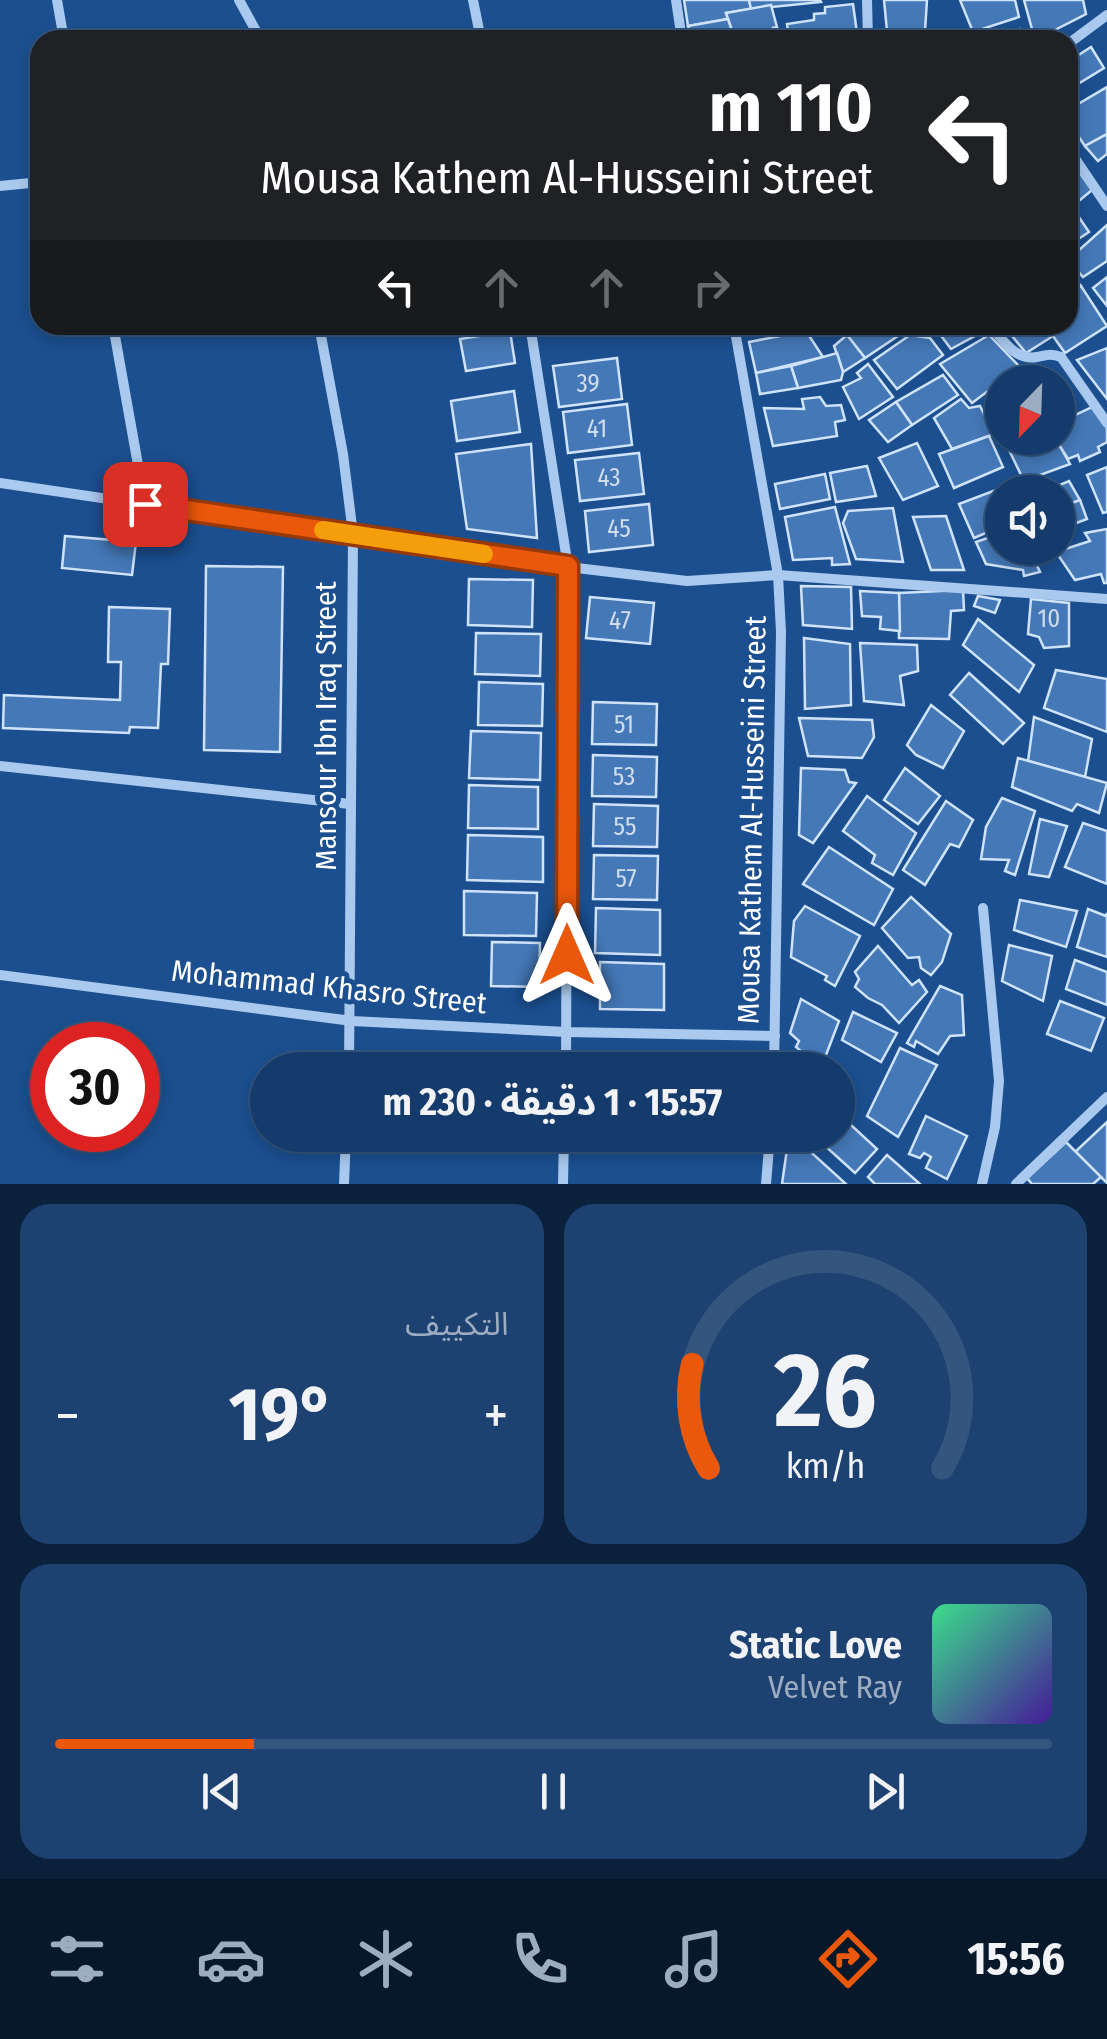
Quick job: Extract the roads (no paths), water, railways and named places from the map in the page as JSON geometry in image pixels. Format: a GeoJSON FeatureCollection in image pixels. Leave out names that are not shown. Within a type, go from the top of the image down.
{"type":"FeatureCollection","features":[{"type":"Feature","properties":{"kind":"street"},"geometry":{"type":"LineString","coordinates":[[57,0],[62,30]]}},
{"type":"Feature","properties":{"kind":"street"},"geometry":{"type":"LineString","coordinates":[[240,0],[256,30]]}},
{"type":"Feature","properties":{"kind":"street"},"geometry":{"type":"LineString","coordinates":[[474,0],[479,30]]}},
{"type":"Feature","properties":{"kind":"street"},"geometry":{"type":"LineString","coordinates":[[676,0],[680,30]]}},
{"type":"Feature","properties":{"kind":"street"},"geometry":{"type":"LineString","coordinates":[[866,0],[868,30]]}},
{"type":"Feature","properties":{"kind":"street"},"geometry":{"type":"LineString","coordinates":[[1078,36],[1107,14]]}},
{"type":"Feature","properties":{"kind":"street"},"geometry":{"type":"LineString","coordinates":[[1078,163],[1107,206]]}},
{"type":"Feature","properties":{"kind":"street"},"geometry":{"type":"LineString","coordinates":[[0,186],[30,183]]}},
{"type":"Feature","properties":{"kind":"street"},"geometry":{"type":"LineString","coordinates":[[115,335],[145,504]]}},
{"type":"Feature","properties":{"kind":"street","name":"Mansour Ibn Iraq Street"},"geometry":{"type":"LineString","coordinates":[[321,335],[353,534],[351,1052]]}},
{"type":"Feature","properties":{"kind":"street"},"geometry":{"type":"LineString","coordinates":[[532,335],[568,566],[566,1052]]}},
{"type":"Feature","properties":{"kind":"street"},"geometry":{"type":"LineString","coordinates":[[736,335],[778,575],[1107,599]]}},
{"type":"Feature","properties":{"kind":"street"},"geometry":{"type":"LineString","coordinates":[[1000,335],[1022,356],[1061,357],[1107,423]]}},
{"type":"Feature","properties":{"kind":"street","name":"Mousa Kathem Al-Husseini Street"},"geometry":{"type":"LineString","coordinates":[[0,483],[687,581],[778,575],[781,772],[775,1052]]}},
{"type":"Feature","properties":{"kind":"street"},"geometry":{"type":"LineString","coordinates":[[0,766],[350,804]]}},
{"type":"Feature","properties":{"kind":"street"},"geometry":{"type":"LineString","coordinates":[[982,908],[999,1080],[995,1127],[982,1184]]}},
{"type":"Feature","properties":{"kind":"street"},"geometry":{"type":"LineString","coordinates":[[0,965],[1,975]]}},
{"type":"Feature","properties":{"kind":"street","name":"Mohammad Khasro Street"},"geometry":{"type":"LineString","coordinates":[[1,975],[352,1021],[567,1032],[775,1036]]}},
{"type":"Feature","properties":{"kind":"street"},"geometry":{"type":"LineString","coordinates":[[1016,1184],[1107,1097]]}},
{"type":"Feature","properties":{"kind":"street"},"geometry":{"type":"LineString","coordinates":[[344,1184],[345,1152]]}},
{"type":"Feature","properties":{"kind":"street"},"geometry":{"type":"LineString","coordinates":[[563,1184],[564,1152]]}},
{"type":"Feature","properties":{"kind":"street"},"geometry":{"type":"LineString","coordinates":[[766,1184],[769,1152]]}}]}
